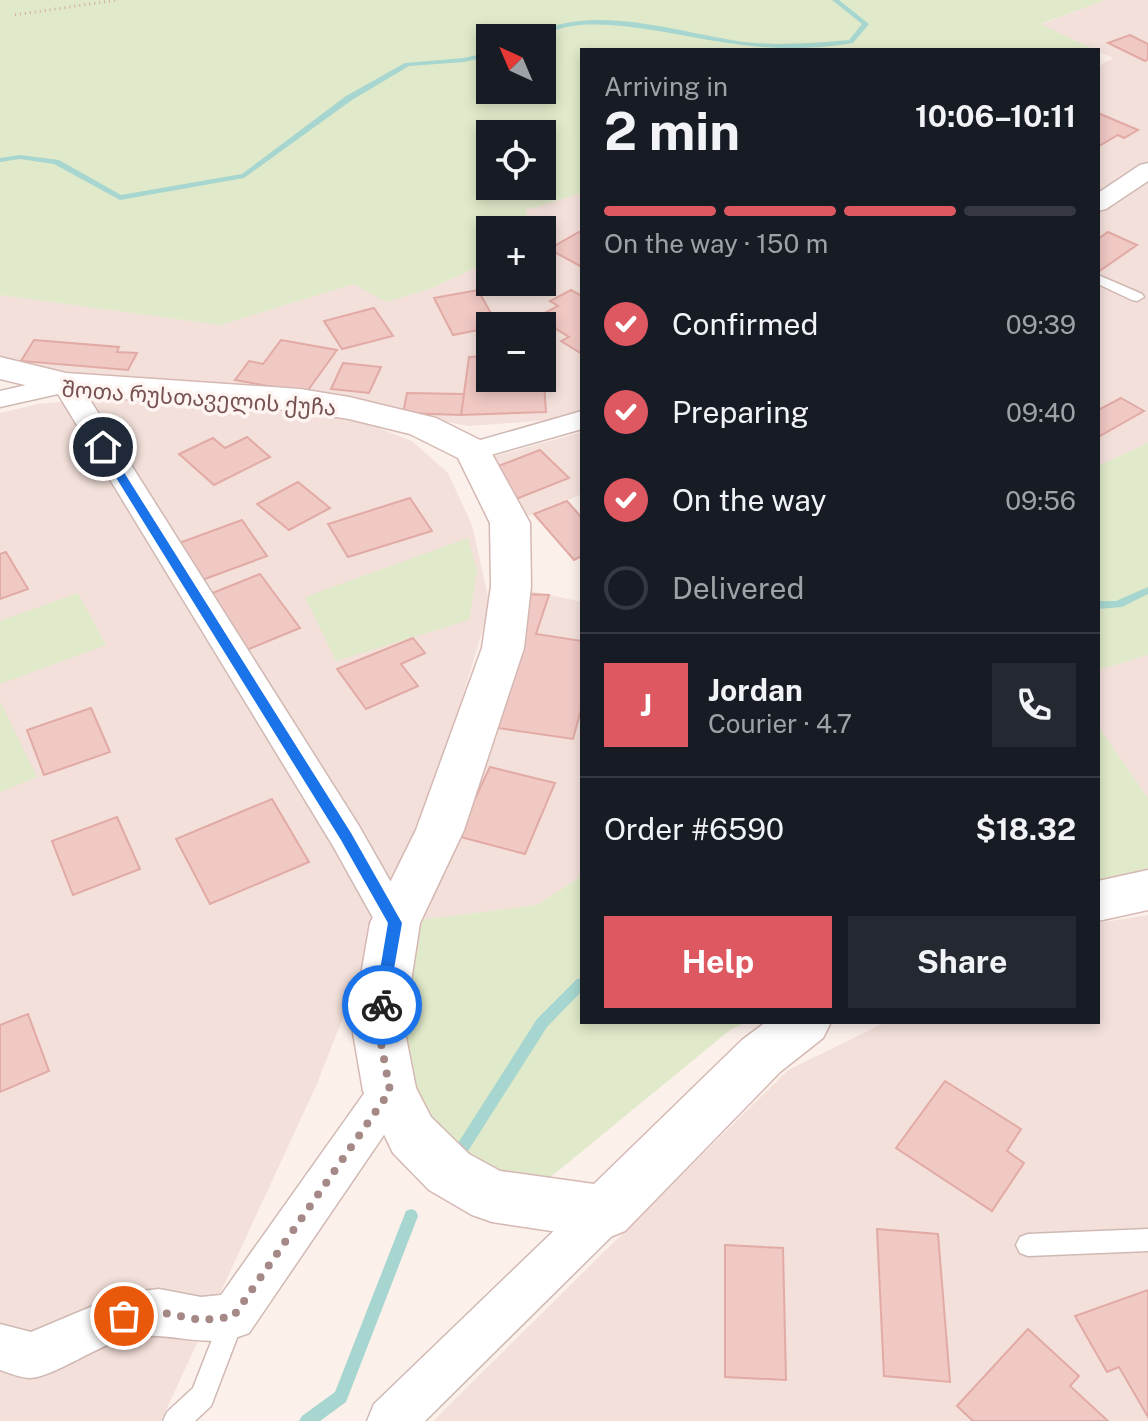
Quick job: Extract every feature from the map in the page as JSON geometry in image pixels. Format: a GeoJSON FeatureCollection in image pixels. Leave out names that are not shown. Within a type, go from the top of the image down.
{"type":"FeatureCollection","features":[{"type":"Feature","properties":{"kind":"street"},"geometry":{"type":"LineString","coordinates":[[1100,203],[1148,170]]}},
{"type":"Feature","properties":{"kind":"street"},"geometry":{"type":"LineString","coordinates":[[0,368],[66,384],[346,836],[395,923]]}},
{"type":"Feature","properties":{"kind":"street","name":"შოთა რუსთაველის ქუჩა"},"geometry":{"type":"LineString","coordinates":[[0,399],[66,384],[300,400],[423,426],[473,451]]}},
{"type":"Feature","properties":{"kind":"street"},"geometry":{"type":"LineString","coordinates":[[580,421],[473,451],[510,523],[511,586],[503,648],[440,830],[395,923],[378,1027],[390,1091],[412,1135],[449,1172],[492,1196],[605,1212]]}},
{"type":"Feature","properties":{"kind":"street"},"geometry":{"type":"LineString","coordinates":[[1100,901],[1148,890]]}},
{"type":"Feature","properties":{"kind":"street"},"geometry":{"type":"LineString","coordinates":[[391,1421],[761,1056],[802,1024]]}},
{"type":"Feature","properties":{"kind":"street"},"geometry":{"type":"LineString","coordinates":[[0,1347],[31,1355],[124,1316],[159,1312],[201,1320],[233,1317],[390,1091]]}},
{"type":"Feature","properties":{"kind":"lane"},"geometry":{"type":"LineString","coordinates":[[1100,280],[1137,297]]}},
{"type":"Feature","properties":{"kind":"lane"},"geometry":{"type":"LineString","coordinates":[[1028,1245],[1148,1240]]}},
{"type":"Feature","properties":{"kind":"lane"},"geometry":{"type":"LineString","coordinates":[[176,1421],[202,1397],[233,1317]]}},
{"type":"Feature","properties":{"kind":"path"},"geometry":{"type":"LineString","coordinates":[[15,15],[116,0]]}},
{"type":"Feature","properties":{"kind":"shaded area"},"geometry":{"type":"Polygon","coordinates":[[[1105,0],[1148,0],[1148,164],[1100,196],[1100,66],[1113,58],[1100,52],[1100,48],[1091,48],[1040,25],[1105,0]]]}},
{"type":"Feature","properties":{"kind":"shaded area"},"geometry":{"type":"Polygon","coordinates":[[[1148,178],[1148,443],[1100,465],[1100,210],[1148,178]]]}},
{"type":"Feature","properties":{"kind":"shaded area"},"geometry":{"type":"Polygon","coordinates":[[[580,194],[580,413],[551,420],[469,426],[253,388],[49,370],[0,361],[0,295],[220,325],[354,284],[432,288],[476,268],[476,296],[556,296],[556,216],[526,216],[525,210],[580,194]]]}},
{"type":"Feature","properties":{"kind":"shaded area"},"geometry":{"type":"Polygon","coordinates":[[[156,393],[248,401],[363,422],[412,441],[448,473],[472,525],[490,605],[440,772],[316,1086],[161,1421],[0,1421],[0,413],[38,404],[156,393]]]}},
{"type":"Feature","properties":{"kind":"shaded area"},"geometry":{"type":"Polygon","coordinates":[[[580,433],[580,495],[513,522],[481,460],[580,433]]]}},
{"type":"Feature","properties":{"kind":"shaded area"},"geometry":{"type":"Polygon","coordinates":[[[522,589],[580,602],[580,877],[537,905],[420,920],[522,589]]]}},
{"type":"Feature","properties":{"kind":"shaded area"},"geometry":{"type":"Polygon","coordinates":[[[1148,655],[1148,798],[1100,729],[1100,669],[1148,655]]]}},
{"type":"Feature","properties":{"kind":"shaded area"},"geometry":{"type":"Polygon","coordinates":[[[1148,915],[1148,1421],[433,1421],[788,1070],[882,1024],[1100,1024],[1100,923],[1148,915]]]}},
{"type":"Feature","properties":{"kind":"green space"},"geometry":{"type":"Polygon","coordinates":[[[0,0],[1105,0],[1041,24],[1091,48],[580,48],[580,194],[526,210],[527,216],[476,216],[476,268],[432,288],[386,302],[354,284],[220,325],[0,295],[0,0]]]}},
{"type":"Feature","properties":{"kind":"green space"},"geometry":{"type":"Polygon","coordinates":[[[1148,443],[1148,655],[1100,669],[1100,465],[1148,443]]]}},
{"type":"Feature","properties":{"kind":"green space"},"geometry":{"type":"Polygon","coordinates":[[[468,538],[477,570],[469,620],[336,661],[305,597],[468,538]]]}},
{"type":"Feature","properties":{"kind":"green space"},"geometry":{"type":"Polygon","coordinates":[[[78,593],[106,645],[0,684],[0,621],[78,593]]]}},
{"type":"Feature","properties":{"kind":"green space"},"geometry":{"type":"Polygon","coordinates":[[[0,701],[37,777],[0,792],[0,701]]]}},
{"type":"Feature","properties":{"kind":"green space"},"geometry":{"type":"Polygon","coordinates":[[[1100,729],[1148,798],[1148,876],[1100,888],[1100,729]]]}},
{"type":"Feature","properties":{"kind":"green space"},"geometry":{"type":"Polygon","coordinates":[[[580,877],[580,1024],[742,1024],[730,1030],[547,1180],[485,1181],[397,1079],[399,972],[420,920],[537,905],[580,877]]]}},
{"type":"Feature","properties":{"kind":"building"},"geometry":{"type":"Polygon","coordinates":[[[1130,35],[1148,44],[1148,59],[1145,61],[1108,43],[1130,35]]]}},
{"type":"Feature","properties":{"kind":"building"},"geometry":{"type":"Polygon","coordinates":[[[1100,114],[1138,130],[1124,138],[1118,135],[1100,145],[1100,114]]]}},
{"type":"Feature","properties":{"kind":"building"},"geometry":{"type":"Polygon","coordinates":[[[579,232],[580,233],[580,266],[556,253],[556,245],[579,232]]]}},
{"type":"Feature","properties":{"kind":"building"},"geometry":{"type":"Polygon","coordinates":[[[1108,232],[1137,245],[1100,271],[1100,238],[1108,232]]]}},
{"type":"Feature","properties":{"kind":"building"},"geometry":{"type":"Polygon","coordinates":[[[476,290],[476,296],[481,296],[490,312],[476,312],[476,330],[453,335],[434,298],[476,290]]]}},
{"type":"Feature","properties":{"kind":"building"},"geometry":{"type":"Polygon","coordinates":[[[571,290],[580,295],[580,353],[561,341],[569,337],[556,329],[556,312],[547,312],[558,306],[550,301],[571,290]]]}},
{"type":"Feature","properties":{"kind":"building"},"geometry":{"type":"Polygon","coordinates":[[[374,308],[393,336],[342,349],[324,321],[374,308]]]}},
{"type":"Feature","properties":{"kind":"building"},"geometry":{"type":"Polygon","coordinates":[[[34,340],[119,347],[117,352],[137,353],[128,370],[21,361],[34,340]]]}},
{"type":"Feature","properties":{"kind":"building"},"geometry":{"type":"Polygon","coordinates":[[[281,340],[337,350],[306,393],[235,380],[249,361],[263,364],[281,340]]]}},
{"type":"Feature","properties":{"kind":"building"},"geometry":{"type":"Polygon","coordinates":[[[469,357],[476,357],[476,392],[545,392],[546,412],[461,415],[469,357]]]}},
{"type":"Feature","properties":{"kind":"building"},"geometry":{"type":"Polygon","coordinates":[[[343,363],[381,367],[369,393],[331,389],[343,363]]]}},
{"type":"Feature","properties":{"kind":"building"},"geometry":{"type":"Polygon","coordinates":[[[407,393],[464,394],[461,415],[403,413],[407,393]]]}},
{"type":"Feature","properties":{"kind":"building"},"geometry":{"type":"Polygon","coordinates":[[[1121,398],[1144,411],[1100,436],[1100,409],[1121,398]]]}},
{"type":"Feature","properties":{"kind":"building"},"geometry":{"type":"Polygon","coordinates":[[[247,437],[270,457],[214,485],[179,454],[213,438],[225,448],[247,437]]]}},
{"type":"Feature","properties":{"kind":"building"},"geometry":{"type":"Polygon","coordinates":[[[540,450],[569,478],[516,499],[488,470],[540,450]]]}},
{"type":"Feature","properties":{"kind":"building"},"geometry":{"type":"Polygon","coordinates":[[[298,482],[330,508],[289,530],[257,504],[298,482]]]}},
{"type":"Feature","properties":{"kind":"building"},"geometry":{"type":"Polygon","coordinates":[[[410,498],[432,531],[348,557],[328,524],[410,498]]]}},
{"type":"Feature","properties":{"kind":"building"},"geometry":{"type":"Polygon","coordinates":[[[567,501],[580,516],[580,557],[574,560],[534,514],[567,501]]]}},
{"type":"Feature","properties":{"kind":"building"},"geometry":{"type":"Polygon","coordinates":[[[242,520],[267,556],[194,583],[171,546],[242,520]]]}},
{"type":"Feature","properties":{"kind":"building"},"geometry":{"type":"Polygon","coordinates":[[[6,552],[28,589],[0,599],[0,554],[6,552]]]}},
{"type":"Feature","properties":{"kind":"building"},"geometry":{"type":"Polygon","coordinates":[[[260,574],[300,628],[244,651],[205,596],[260,574]]]}},
{"type":"Feature","properties":{"kind":"building"},"geometry":{"type":"Polygon","coordinates":[[[525,594],[549,595],[536,634],[580,641],[580,713],[573,739],[498,728],[525,594]]]}},
{"type":"Feature","properties":{"kind":"building"},"geometry":{"type":"Polygon","coordinates":[[[413,638],[425,653],[401,664],[418,686],[366,709],[337,669],[413,638]]]}},
{"type":"Feature","properties":{"kind":"building"},"geometry":{"type":"Polygon","coordinates":[[[91,708],[110,752],[44,775],[27,730],[91,708]]]}},
{"type":"Feature","properties":{"kind":"building"},"geometry":{"type":"Polygon","coordinates":[[[490,767],[555,783],[525,854],[457,836],[490,767]]]}},
{"type":"Feature","properties":{"kind":"building"},"geometry":{"type":"Polygon","coordinates":[[[272,799],[309,862],[210,904],[176,839],[272,799]]]}},
{"type":"Feature","properties":{"kind":"building"},"geometry":{"type":"Polygon","coordinates":[[[117,817],[140,869],[73,895],[52,841],[117,817]]]}},
{"type":"Feature","properties":{"kind":"building"},"geometry":{"type":"Polygon","coordinates":[[[28,1014],[49,1071],[0,1092],[0,1025],[28,1014]]]}},
{"type":"Feature","properties":{"kind":"building"},"geometry":{"type":"Polygon","coordinates":[[[945,1081],[1021,1129],[1007,1151],[1024,1163],[992,1211],[896,1148],[945,1081]]]}},
{"type":"Feature","properties":{"kind":"building"},"geometry":{"type":"Polygon","coordinates":[[[877,1229],[938,1234],[950,1382],[884,1376],[877,1229]]]}},
{"type":"Feature","properties":{"kind":"building"},"geometry":{"type":"Polygon","coordinates":[[[725,1245],[783,1248],[786,1380],[725,1377],[725,1245]]]}},
{"type":"Feature","properties":{"kind":"building"},"geometry":{"type":"Polygon","coordinates":[[[1148,1290],[1148,1417],[1119,1367],[1107,1372],[1075,1316],[1148,1290]]]}},
{"type":"Feature","properties":{"kind":"building"},"geometry":{"type":"Polygon","coordinates":[[[1028,1329],[1079,1376],[1070,1386],[1108,1421],[973,1421],[957,1406],[1028,1329]]]}},
{"type":"Feature","properties":{"kind":"waterway"},"geometry":{"type":"LineString","coordinates":[[556,27],[579,23],[636,25],[747,44],[851,42],[866,24],[835,0]]}},
{"type":"Feature","properties":{"kind":"waterway"},"geometry":{"type":"LineString","coordinates":[[0,160],[20,157],[56,162],[120,198],[244,176],[349,98],[407,64],[476,57]]}},
{"type":"Feature","properties":{"kind":"waterway"},"geometry":{"type":"LineString","coordinates":[[1100,605],[1118,604],[1148,590]]}},
{"type":"Feature","properties":{"kind":"waterway"},"geometry":{"type":"LineString","coordinates":[[463,1147],[542,1023],[580,985]]}},
{"type":"Feature","properties":{"kind":"waterway"},"geometry":{"type":"LineString","coordinates":[[307,1421],[341,1397],[411,1216]]}},
{"type":"Feature","properties":{"kind":"way so far"},"geometry":{"type":"LineString","coordinates":[[124,1316],[159,1312],[201,1320],[233,1317],[390,1091],[378,1027],[382,1005]]}},
{"type":"Feature","properties":{"kind":"route"},"geometry":{"type":"LineString","coordinates":[[103,447],[346,836],[395,923],[382,1005]]}}]}
